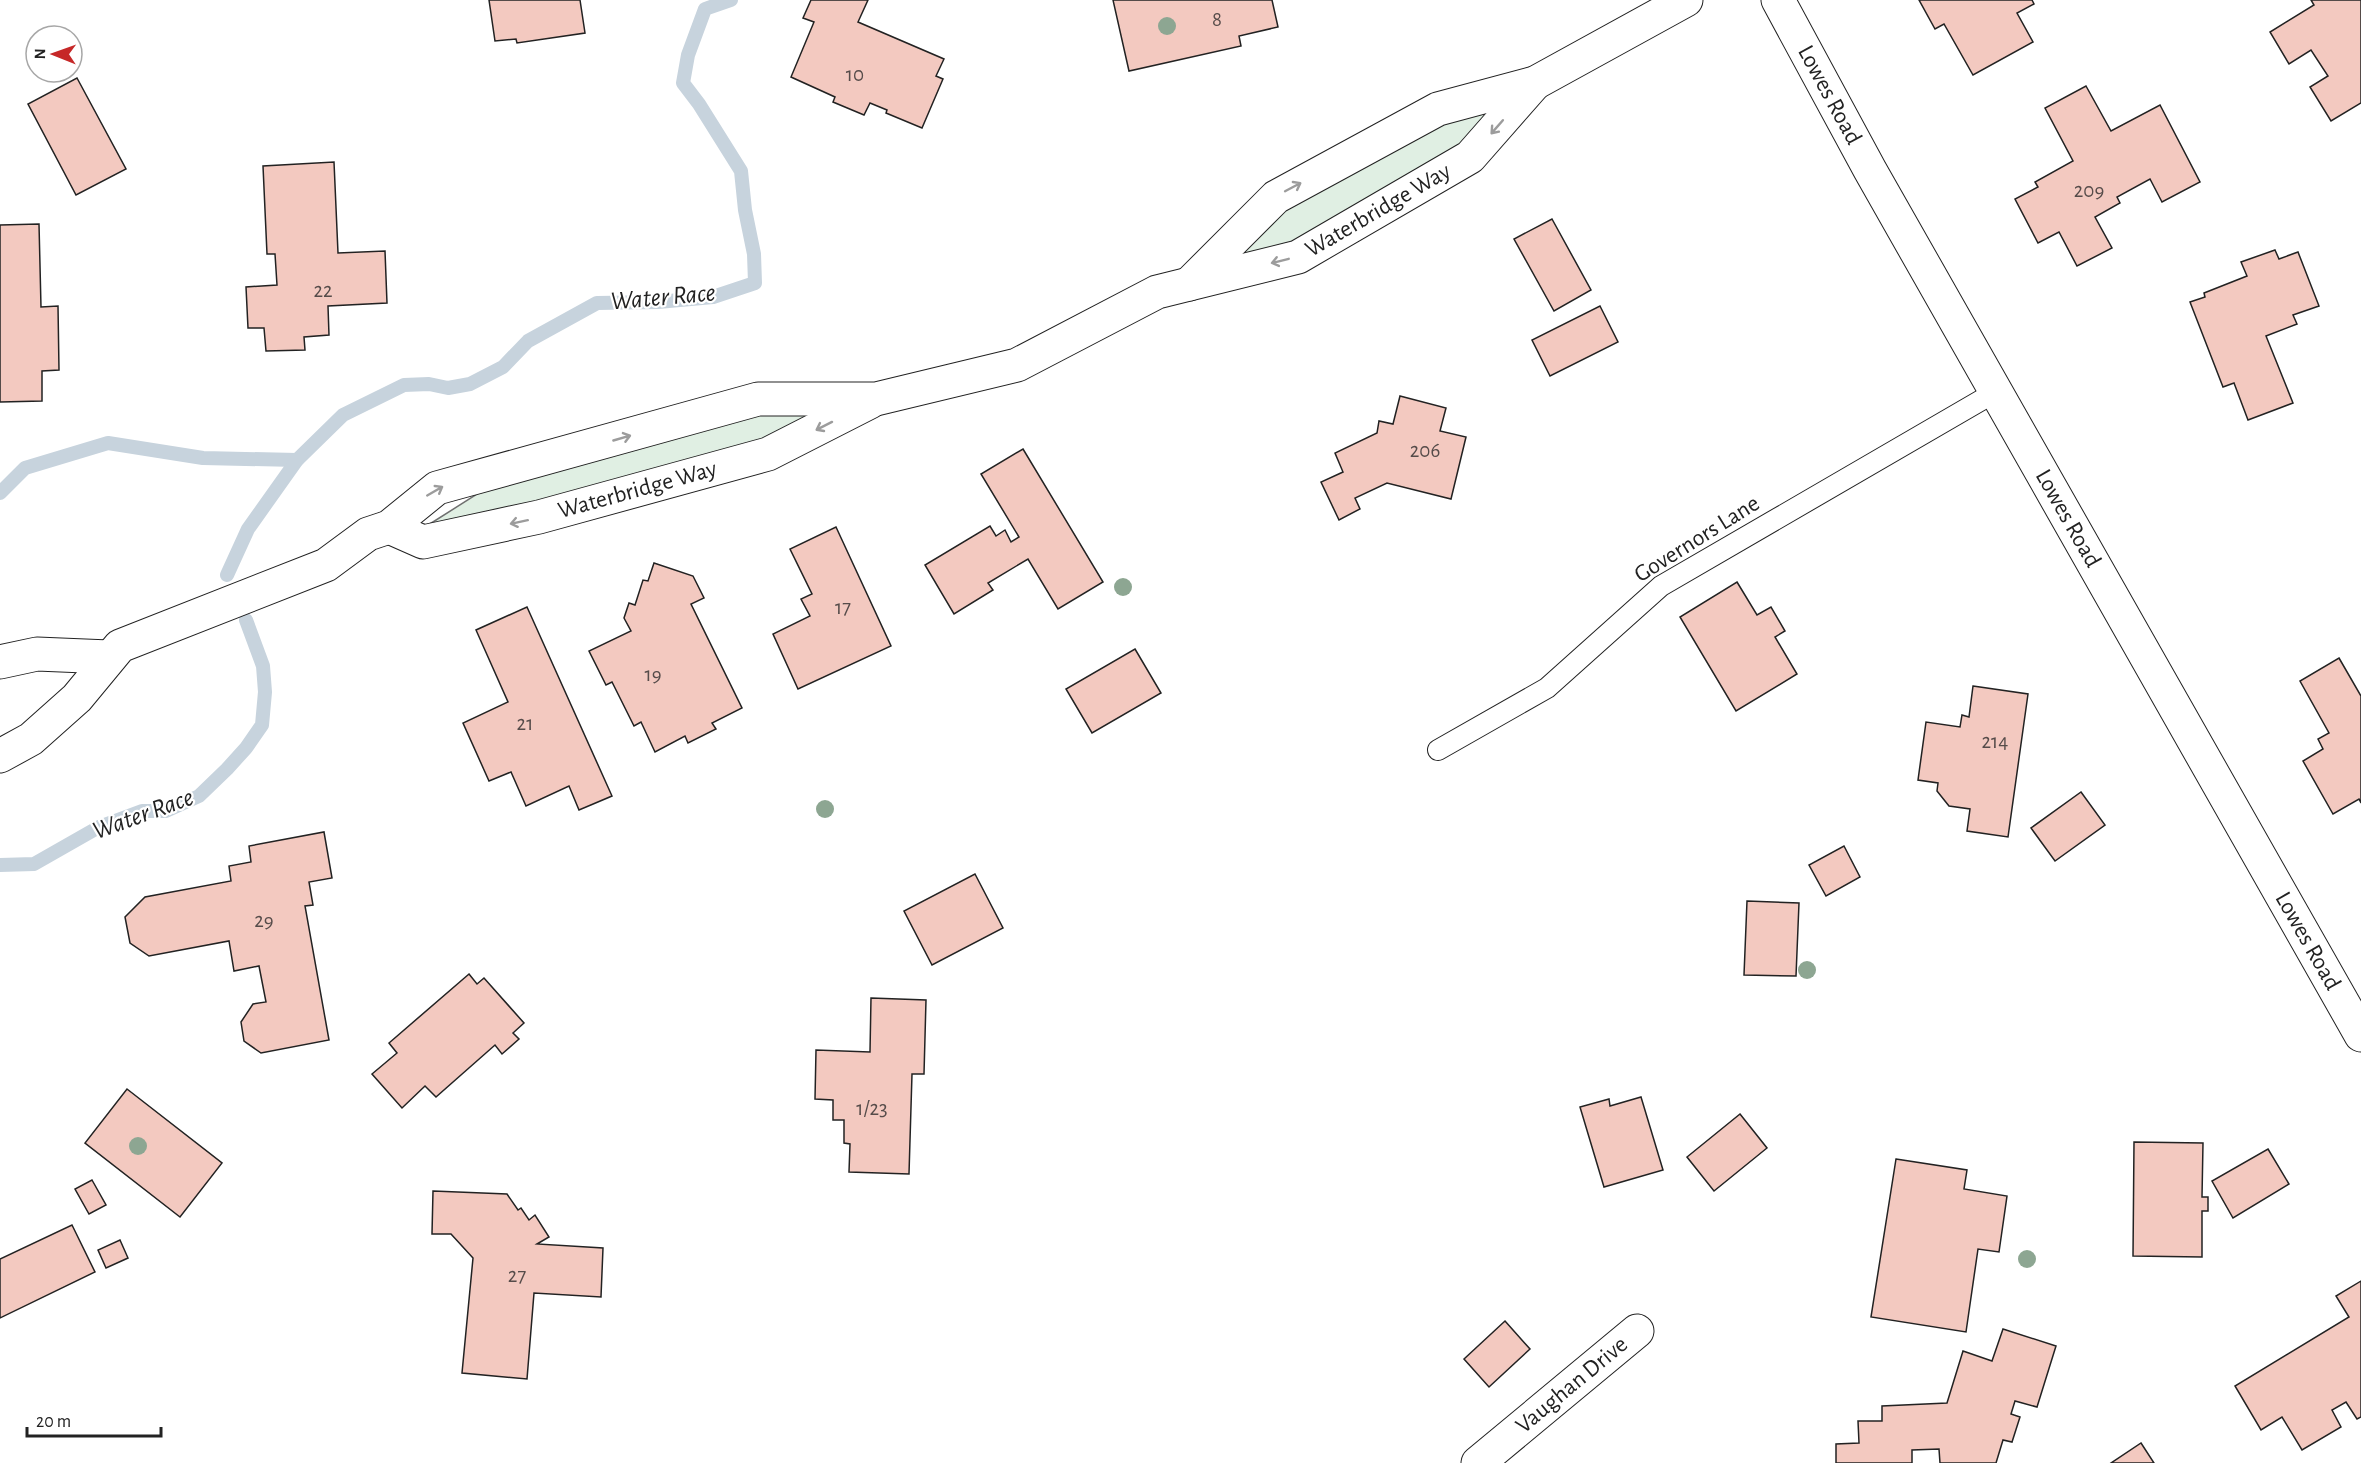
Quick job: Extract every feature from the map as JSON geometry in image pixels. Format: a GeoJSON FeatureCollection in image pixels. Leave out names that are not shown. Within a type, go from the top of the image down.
{"type":"FeatureCollection","features":[{"type":"Feature","properties":{"kind":"street","name":"Waterbridge Way"},"geometry":{"type":"LineString","coordinates":[[1189,284],[1276,197],[1438,110],[1535,83],[1686,0]]}},
{"type":"Feature","properties":{"kind":"street","name":"Lowes Road"},"geometry":{"type":"LineString","coordinates":[[1778,0],[1870,170],[2361,1035]]}},
{"type":"Feature","properties":{"kind":"street","name":"Waterbridge Way"},"geometry":{"type":"LineString","coordinates":[[389,527],[423,542],[539,517],[768,454],[876,399],[1017,365],[1156,292],[1298,257],[1470,157],[1535,83]]}},
{"type":"Feature","properties":{"kind":"street","name":"Waterbridge Way"},"geometry":{"type":"LineString","coordinates":[[0,756],[31,739],[77,698],[120,646],[326,565],[368,534],[389,527],[437,488],[758,399],[876,399]]}},
{"type":"Feature","properties":{"kind":"street"},"geometry":{"type":"LineString","coordinates":[[0,662],[37,654],[109,657]]}},
{"type":"Feature","properties":{"kind":"street","name":"Vaughan Drive"},"geometry":{"type":"LineString","coordinates":[[1483,1462],[1637,1331]]}},
{"type":"Feature","properties":{"kind":"lane","name":"Governors Lane"},"geometry":{"type":"LineString","coordinates":[[1438,750],[1547,688],[1661,586],[1997,391]]}},
{"type":"Feature","properties":{"kind":"green space"},"geometry":{"type":"Polygon","coordinates":[[[1537,82],[1472,156],[1300,256],[1191,283],[1278,196],[1537,82]]]}},
{"type":"Feature","properties":{"kind":"green space"},"geometry":{"type":"Polygon","coordinates":[[[762,398],[879,398],[771,453],[425,527],[523,465],[762,398]]]}},
{"type":"Feature","properties":{"kind":"building"},"geometry":{"type":"Polygon","coordinates":[[[489,0],[580,0],[585,33],[517,43],[516,39],[495,41],[489,0]]]}},
{"type":"Feature","properties":{"kind":"building"},"geometry":{"type":"Polygon","coordinates":[[[811,0],[868,0],[858,22],[944,59],[936,76],[943,79],[922,128],[886,113],[887,110],[870,103],[864,115],[833,102],[835,97],[791,77],[814,22],[803,18],[811,0]]]}},
{"type":"Feature","properties":{"kind":"building"},"geometry":{"type":"Polygon","coordinates":[[[1113,0],[1272,0],[1278,27],[1239,36],[1241,46],[1129,71],[1113,0]]]}},
{"type":"Feature","properties":{"kind":"building"},"geometry":{"type":"Polygon","coordinates":[[[1919,0],[2032,0],[2034,4],[2017,13],[2033,42],[1973,75],[1944,24],[1935,29],[1919,0]]]}},
{"type":"Feature","properties":{"kind":"building"},"geometry":{"type":"Polygon","coordinates":[[[2311,0],[2361,0],[2361,103],[2331,121],[2310,87],[2328,76],[2311,50],[2289,64],[2270,32],[2314,5],[2311,0]]]}},
{"type":"Feature","properties":{"kind":"building"},"geometry":{"type":"Polygon","coordinates":[[[66,84],[80,84],[126,169],[76,195],[28,104],[66,84]]]}},
{"type":"Feature","properties":{"kind":"building"},"geometry":{"type":"Polygon","coordinates":[[[2086,86],[2111,131],[2160,105],[2200,182],[2162,202],[2150,179],[2117,197],[2120,203],[2095,217],[2112,248],[2077,266],[2059,232],[2038,243],[2015,199],[2038,187],[2035,182],[2073,161],[2045,108],[2086,86]]]}},
{"type":"Feature","properties":{"kind":"building"},"geometry":{"type":"Polygon","coordinates":[[[334,162],[338,253],[385,251],[387,303],[328,306],[329,335],[304,337],[305,350],[266,351],[264,328],[248,328],[246,287],[277,285],[275,254],[267,254],[263,166],[334,162]]]}},
{"type":"Feature","properties":{"kind":"building"},"geometry":{"type":"Polygon","coordinates":[[[1552,219],[1591,290],[1554,311],[1514,239],[1552,219]]]}},
{"type":"Feature","properties":{"kind":"building"},"geometry":{"type":"Polygon","coordinates":[[[39,224],[41,307],[58,306],[59,370],[42,371],[42,401],[0,402],[0,225],[39,224]]]}},
{"type":"Feature","properties":{"kind":"building"},"geometry":{"type":"Polygon","coordinates":[[[2275,250],[2279,259],[2298,252],[2319,306],[2293,315],[2297,324],[2266,336],[2293,403],[2248,420],[2234,383],[2223,387],[2190,302],[2205,297],[2204,293],[2247,276],[2241,262],[2275,250]]]}},
{"type":"Feature","properties":{"kind":"building"},"geometry":{"type":"Polygon","coordinates":[[[1600,306],[1618,342],[1550,376],[1532,340],[1600,306]]]}},
{"type":"Feature","properties":{"kind":"building"},"geometry":{"type":"Polygon","coordinates":[[[1400,396],[1446,408],[1440,431],[1466,437],[1451,499],[1387,483],[1355,498],[1360,509],[1339,520],[1321,482],[1343,472],[1335,453],[1377,433],[1379,421],[1393,424],[1400,396]]]}},
{"type":"Feature","properties":{"kind":"building"},"geometry":{"type":"Polygon","coordinates":[[[1023,449],[1103,582],[1058,609],[1028,559],[988,583],[993,590],[954,614],[925,565],[990,526],[996,536],[1005,530],[1011,542],[1019,537],[981,474],[1023,449]]]}},
{"type":"Feature","properties":{"kind":"building"},"geometry":{"type":"Polygon","coordinates":[[[836,527],[891,646],[798,689],[773,634],[810,616],[801,599],[812,594],[790,549],[836,527]]]}},
{"type":"Feature","properties":{"kind":"building"},"geometry":{"type":"Polygon","coordinates":[[[654,563],[693,576],[704,598],[691,604],[742,708],[712,723],[716,729],[688,743],[685,736],[655,752],[641,722],[634,726],[612,682],[606,685],[589,651],[631,631],[624,618],[629,603],[635,605],[643,580],[648,581],[654,563]]]}},
{"type":"Feature","properties":{"kind":"building"},"geometry":{"type":"Polygon","coordinates":[[[1737,582],[1757,615],[1771,607],[1785,631],[1775,637],[1797,674],[1736,711],[1680,617],[1737,582]]]}},
{"type":"Feature","properties":{"kind":"building"},"geometry":{"type":"Polygon","coordinates":[[[527,607],[612,796],[579,810],[569,786],[526,806],[511,772],[489,781],[463,723],[508,702],[476,630],[527,607]]]}},
{"type":"Feature","properties":{"kind":"building"},"geometry":{"type":"Polygon","coordinates":[[[1135,649],[1161,693],[1092,733],[1066,689],[1135,649]]]}},
{"type":"Feature","properties":{"kind":"building"},"geometry":{"type":"Polygon","coordinates":[[[2339,658],[2361,696],[2361,803],[2359,799],[2333,814],[2303,761],[2323,749],[2318,739],[2329,733],[2300,681],[2339,658]]]}},
{"type":"Feature","properties":{"kind":"building"},"geometry":{"type":"Polygon","coordinates":[[[1973,686],[2028,694],[2008,837],[1967,831],[1970,809],[1949,806],[1937,791],[1938,783],[1918,780],[1926,722],[1960,727],[1962,715],[1969,717],[1973,686]]]}},
{"type":"Feature","properties":{"kind":"building"},"geometry":{"type":"Polygon","coordinates":[[[2081,792],[2105,825],[2055,861],[2031,828],[2081,792]]]}},
{"type":"Feature","properties":{"kind":"building"},"geometry":{"type":"Polygon","coordinates":[[[324,832],[332,878],[309,882],[313,905],[305,906],[329,1040],[261,1053],[244,1041],[241,1022],[253,1004],[266,1002],[259,966],[234,971],[229,941],[149,956],[130,943],[125,917],[145,897],[231,881],[229,866],[251,862],[249,846],[324,832]]]}},
{"type":"Feature","properties":{"kind":"building"},"geometry":{"type":"Polygon","coordinates":[[[1844,846],[1860,877],[1826,896],[1809,865],[1844,846]]]}},
{"type":"Feature","properties":{"kind":"building"},"geometry":{"type":"Polygon","coordinates":[[[975,874],[1003,928],[932,965],[904,911],[975,874]]]}},
{"type":"Feature","properties":{"kind":"building"},"geometry":{"type":"Polygon","coordinates":[[[1747,901],[1799,903],[1796,976],[1744,975],[1747,901]]]}},
{"type":"Feature","properties":{"kind":"building"},"geometry":{"type":"Polygon","coordinates":[[[469,974],[477,984],[484,978],[524,1023],[513,1033],[519,1039],[502,1054],[495,1045],[436,1097],[425,1086],[402,1108],[372,1074],[397,1053],[389,1043],[469,974]]]}},
{"type":"Feature","properties":{"kind":"building"},"geometry":{"type":"Polygon","coordinates":[[[871,998],[926,1000],[924,1074],[912,1074],[909,1174],[849,1172],[850,1144],[844,1143],[844,1120],[833,1120],[833,1100],[815,1099],[816,1050],[870,1052],[871,998]]]}},
{"type":"Feature","properties":{"kind":"building"},"geometry":{"type":"Polygon","coordinates":[[[127,1089],[222,1163],[180,1217],[85,1143],[127,1089]]]}},
{"type":"Feature","properties":{"kind":"building"},"geometry":{"type":"Polygon","coordinates":[[[1641,1097],[1663,1170],[1604,1187],[1580,1107],[1609,1099],[1610,1106],[1641,1097]]]}},
{"type":"Feature","properties":{"kind":"building"},"geometry":{"type":"Polygon","coordinates":[[[1740,1114],[1767,1148],[1714,1191],[1687,1157],[1740,1114]]]}},
{"type":"Feature","properties":{"kind":"building"},"geometry":{"type":"Polygon","coordinates":[[[2134,1142],[2203,1143],[2202,1197],[2208,1197],[2208,1211],[2202,1211],[2202,1257],[2133,1256],[2134,1142]]]}},
{"type":"Feature","properties":{"kind":"building"},"geometry":{"type":"Polygon","coordinates":[[[2268,1149],[2289,1184],[2233,1218],[2212,1181],[2268,1149]]]}},
{"type":"Feature","properties":{"kind":"building"},"geometry":{"type":"Polygon","coordinates":[[[1896,1159],[1967,1170],[1964,1189],[2007,1196],[1999,1252],[1978,1249],[1966,1332],[1871,1317],[1896,1159]]]}},
{"type":"Feature","properties":{"kind":"building"},"geometry":{"type":"Polygon","coordinates":[[[92,1180],[106,1205],[89,1214],[75,1189],[92,1180]]]}},
{"type":"Feature","properties":{"kind":"building"},"geometry":{"type":"Polygon","coordinates":[[[433,1191],[507,1194],[518,1210],[521,1208],[529,1220],[535,1215],[549,1237],[537,1244],[603,1248],[601,1297],[534,1293],[527,1379],[462,1373],[473,1258],[451,1234],[432,1234],[433,1191]]]}},
{"type":"Feature","properties":{"kind":"building"},"geometry":{"type":"Polygon","coordinates":[[[72,1225],[95,1272],[0,1318],[0,1259],[72,1225]]]}},
{"type":"Feature","properties":{"kind":"building"},"geometry":{"type":"Polygon","coordinates":[[[120,1240],[128,1258],[106,1268],[98,1250],[120,1240]]]}},
{"type":"Feature","properties":{"kind":"building"},"geometry":{"type":"Polygon","coordinates":[[[2361,1281],[2361,1417],[2357,1419],[2346,1402],[2332,1410],[2341,1427],[2302,1450],[2282,1417],[2261,1430],[2235,1386],[2349,1317],[2336,1296],[2361,1281]]]}},
{"type":"Feature","properties":{"kind":"building"},"geometry":{"type":"Polygon","coordinates":[[[1505,1321],[1530,1349],[1489,1387],[1464,1359],[1505,1321]]]}},
{"type":"Feature","properties":{"kind":"building"},"geometry":{"type":"Polygon","coordinates":[[[2003,1329],[2056,1346],[2037,1407],[2015,1401],[2011,1414],[2020,1417],[2012,1442],[2003,1440],[1996,1463],[1940,1463],[1939,1449],[1912,1450],[1912,1463],[1836,1463],[1836,1444],[1859,1443],[1858,1421],[1882,1421],[1882,1406],[1947,1403],[1963,1351],[1992,1361],[2003,1329]]]}},
{"type":"Feature","properties":{"kind":"building"},"geometry":{"type":"Polygon","coordinates":[[[2141,1443],[2154,1463],[2111,1463],[2141,1443]]]}},
{"type":"Feature","properties":{"kind":"waterway","name":"Water Race"},"geometry":{"type":"LineString","coordinates":[[227,575],[248,529],[297,460],[343,415],[404,385],[429,384],[448,388],[470,384],[503,367],[528,341],[597,303],[658,302],[713,297],[755,283],[754,254],[745,210],[741,171],[699,104],[683,83],[688,55],[705,9],[731,0]]}},
{"type":"Feature","properties":{"kind":"waterway","name":"Water Race"},"geometry":{"type":"LineString","coordinates":[[0,493],[25,468],[108,443],[203,458],[297,460]]}},
{"type":"Feature","properties":{"kind":"waterway","name":"Water Race"},"geometry":{"type":"LineString","coordinates":[[0,865],[34,864],[99,827],[142,811],[166,811],[199,796],[227,769],[262,725],[265,692],[263,666],[246,620]]}}]}
